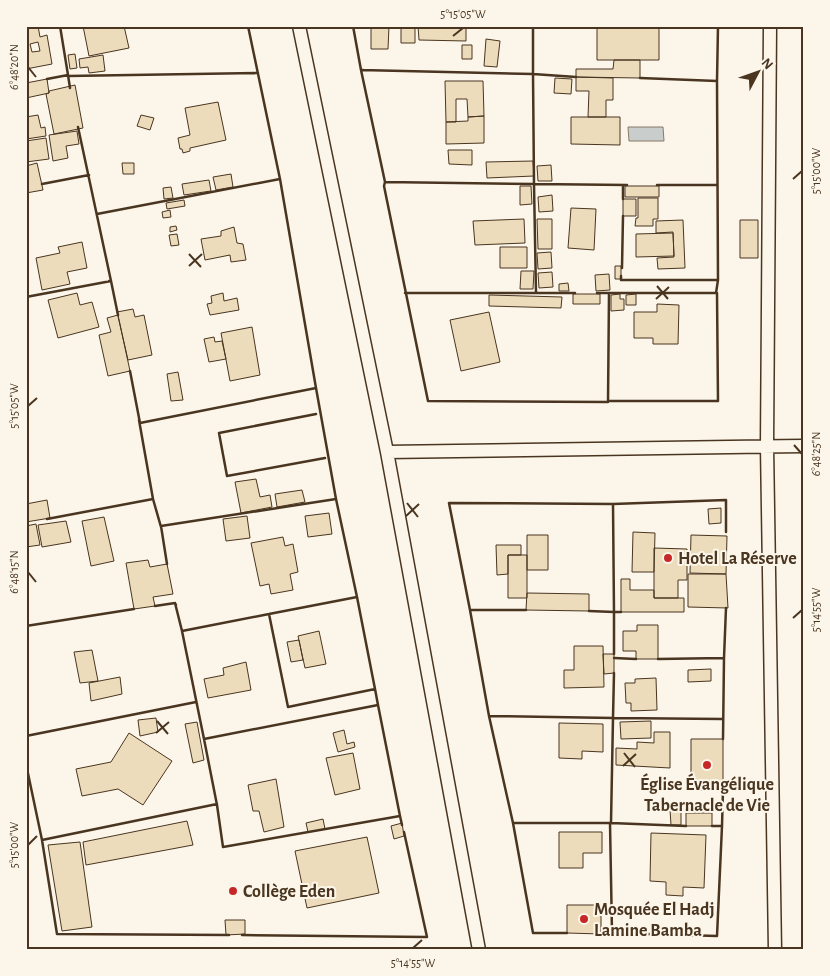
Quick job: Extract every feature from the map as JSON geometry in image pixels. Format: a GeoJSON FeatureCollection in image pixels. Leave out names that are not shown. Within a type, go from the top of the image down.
{"type":"FeatureCollection","features":[{"type":"Feature","properties":{"kind":"street"},"geometry":{"type":"LineString","coordinates":[[299,26],[387,452],[479,950]]}},
{"type":"Feature","properties":{"kind":"street"},"geometry":{"type":"LineString","coordinates":[[770,26],[767,446],[775,950]]}},
{"type":"Feature","properties":{"kind":"street"},"geometry":{"type":"LineString","coordinates":[[387,452],[804,446]]}},
{"type":"Feature","properties":{"kind":"shaded area"},"geometry":{"type":"Polygon","coordinates":[[[628,127],[663,127],[664,141],[629,141],[628,127]]]}},
{"type":"Feature","properties":{"kind":"building"},"geometry":{"type":"Polygon","coordinates":[[[26,26],[38,26],[40,37],[47,35],[52,64],[26,69],[26,26]],[[38,42],[30,44],[32,52],[40,51],[38,42]]]}},
{"type":"Feature","properties":{"kind":"building"},"geometry":{"type":"Polygon","coordinates":[[[83,26],[124,26],[129,48],[89,56],[83,26]]]}},
{"type":"Feature","properties":{"kind":"building"},"geometry":{"type":"Polygon","coordinates":[[[371,26],[389,26],[388,49],[371,49],[371,26]]]}},
{"type":"Feature","properties":{"kind":"building"},"geometry":{"type":"Polygon","coordinates":[[[401,26],[415,26],[415,43],[401,43],[401,26]]]}},
{"type":"Feature","properties":{"kind":"building"},"geometry":{"type":"Polygon","coordinates":[[[418,26],[466,26],[466,41],[419,40],[418,26]]]}},
{"type":"Feature","properties":{"kind":"building"},"geometry":{"type":"Polygon","coordinates":[[[597,26],[659,26],[659,60],[597,60],[597,26]]]}},
{"type":"Feature","properties":{"kind":"building"},"geometry":{"type":"Polygon","coordinates":[[[486,39],[500,41],[497,67],[484,66],[486,39]]]}},
{"type":"Feature","properties":{"kind":"building"},"geometry":{"type":"Polygon","coordinates":[[[462,45],[472,45],[472,59],[462,59],[462,45]]]}},
{"type":"Feature","properties":{"kind":"building"},"geometry":{"type":"Polygon","coordinates":[[[75,54],[77,68],[70,69],[68,55],[75,54]]]}},
{"type":"Feature","properties":{"kind":"building"},"geometry":{"type":"Polygon","coordinates":[[[103,55],[105,71],[89,73],[88,67],[80,68],[79,59],[103,55]]]}},
{"type":"Feature","properties":{"kind":"building"},"geometry":{"type":"Polygon","coordinates":[[[614,60],[640,60],[640,78],[576,77],[576,69],[613,69],[614,60]]]}},
{"type":"Feature","properties":{"kind":"building"},"geometry":{"type":"Polygon","coordinates":[[[576,77],[613,78],[613,100],[606,100],[606,117],[588,117],[589,91],[576,91],[576,77]]]}},
{"type":"Feature","properties":{"kind":"building"},"geometry":{"type":"Polygon","coordinates":[[[555,78],[572,79],[571,94],[554,93],[555,78]]]}},
{"type":"Feature","properties":{"kind":"building"},"geometry":{"type":"Polygon","coordinates":[[[47,79],[49,93],[26,98],[26,83],[47,79]]]}},
{"type":"Feature","properties":{"kind":"building"},"geometry":{"type":"Polygon","coordinates":[[[445,81],[483,81],[484,116],[468,117],[467,99],[456,99],[456,122],[446,122],[445,81]]]}},
{"type":"Feature","properties":{"kind":"building"},"geometry":{"type":"Polygon","coordinates":[[[75,85],[83,128],[54,134],[46,94],[49,91],[75,85]]]}},
{"type":"Feature","properties":{"kind":"building"},"geometry":{"type":"Polygon","coordinates":[[[218,102],[226,140],[190,148],[190,151],[183,153],[182,149],[180,149],[178,138],[190,135],[185,108],[218,102]]]}},
{"type":"Feature","properties":{"kind":"building"},"geometry":{"type":"Polygon","coordinates":[[[38,115],[41,128],[45,127],[46,136],[26,139],[26,117],[38,115]]]}},
{"type":"Feature","properties":{"kind":"building"},"geometry":{"type":"Polygon","coordinates":[[[141,115],[154,118],[150,130],[137,126],[141,115]]]}},
{"type":"Feature","properties":{"kind":"building"},"geometry":{"type":"Polygon","coordinates":[[[484,116],[484,143],[446,144],[446,122],[468,121],[468,117],[484,116]]]}},
{"type":"Feature","properties":{"kind":"building"},"geometry":{"type":"Polygon","coordinates":[[[571,117],[620,117],[620,145],[571,144],[571,117]]]}},
{"type":"Feature","properties":{"kind":"building"},"geometry":{"type":"Polygon","coordinates":[[[77,131],[79,144],[66,146],[68,158],[53,161],[49,135],[77,131]]]}},
{"type":"Feature","properties":{"kind":"building"},"geometry":{"type":"Polygon","coordinates":[[[46,138],[49,159],[26,162],[26,141],[46,138]]]}},
{"type":"Feature","properties":{"kind":"building"},"geometry":{"type":"Polygon","coordinates":[[[448,150],[472,150],[472,165],[449,164],[448,150]]]}},
{"type":"Feature","properties":{"kind":"building"},"geometry":{"type":"Polygon","coordinates":[[[533,161],[534,176],[487,178],[486,162],[533,161]]]}},
{"type":"Feature","properties":{"kind":"building"},"geometry":{"type":"Polygon","coordinates":[[[37,163],[43,190],[26,193],[26,166],[37,163]]]}},
{"type":"Feature","properties":{"kind":"building"},"geometry":{"type":"Polygon","coordinates":[[[122,163],[134,163],[134,174],[123,174],[122,163]]]}},
{"type":"Feature","properties":{"kind":"building"},"geometry":{"type":"Polygon","coordinates":[[[551,165],[552,181],[538,181],[537,166],[551,165]]]}},
{"type":"Feature","properties":{"kind":"building"},"geometry":{"type":"Polygon","coordinates":[[[231,174],[233,187],[216,190],[213,177],[231,174]]]}},
{"type":"Feature","properties":{"kind":"building"},"geometry":{"type":"Polygon","coordinates":[[[209,180],[211,191],[184,195],[182,184],[209,180]]]}},
{"type":"Feature","properties":{"kind":"building"},"geometry":{"type":"Polygon","coordinates":[[[520,186],[531,186],[532,204],[520,205],[520,186]]]}},
{"type":"Feature","properties":{"kind":"building"},"geometry":{"type":"Polygon","coordinates":[[[625,186],[659,186],[659,197],[625,197],[625,186]]]}},
{"type":"Feature","properties":{"kind":"building"},"geometry":{"type":"Polygon","coordinates":[[[171,187],[173,198],[164,199],[163,188],[171,187]]]}},
{"type":"Feature","properties":{"kind":"building"},"geometry":{"type":"Polygon","coordinates":[[[552,195],[553,211],[539,212],[538,197],[552,195]]]}},
{"type":"Feature","properties":{"kind":"building"},"geometry":{"type":"Polygon","coordinates":[[[638,198],[658,198],[658,219],[653,219],[653,226],[635,226],[636,218],[638,218],[638,198]]]}},
{"type":"Feature","properties":{"kind":"building"},"geometry":{"type":"Polygon","coordinates":[[[623,199],[636,199],[636,216],[623,216],[623,199]]]}},
{"type":"Feature","properties":{"kind":"building"},"geometry":{"type":"Polygon","coordinates":[[[184,200],[185,206],[167,209],[166,203],[184,200]]]}},
{"type":"Feature","properties":{"kind":"building"},"geometry":{"type":"Polygon","coordinates":[[[571,208],[596,209],[594,250],[568,248],[571,208]]]}},
{"type":"Feature","properties":{"kind":"building"},"geometry":{"type":"Polygon","coordinates":[[[170,210],[171,217],[163,218],[162,212],[170,210]]]}},
{"type":"Feature","properties":{"kind":"building"},"geometry":{"type":"Polygon","coordinates":[[[524,219],[525,243],[475,245],[473,221],[524,219]]]}},
{"type":"Feature","properties":{"kind":"building"},"geometry":{"type":"Polygon","coordinates":[[[537,219],[552,219],[552,249],[538,249],[537,219]]]}},
{"type":"Feature","properties":{"kind":"building"},"geometry":{"type":"Polygon","coordinates":[[[683,220],[685,268],[658,269],[657,258],[674,257],[673,232],[656,233],[656,221],[683,220]]]}},
{"type":"Feature","properties":{"kind":"building"},"geometry":{"type":"Polygon","coordinates":[[[740,220],[758,220],[758,258],[740,258],[740,220]]]}},
{"type":"Feature","properties":{"kind":"building"},"geometry":{"type":"Polygon","coordinates":[[[176,226],[177,230],[170,232],[170,227],[176,226]]]}},
{"type":"Feature","properties":{"kind":"building"},"geometry":{"type":"Polygon","coordinates":[[[234,227],[237,243],[243,244],[246,260],[231,262],[230,255],[205,260],[201,239],[221,236],[221,231],[234,227]]]}},
{"type":"Feature","properties":{"kind":"building"},"geometry":{"type":"Polygon","coordinates":[[[673,233],[674,256],[636,257],[636,234],[673,233]]]}},
{"type":"Feature","properties":{"kind":"building"},"geometry":{"type":"Polygon","coordinates":[[[177,234],[179,245],[171,246],[169,235],[177,234]]]}},
{"type":"Feature","properties":{"kind":"building"},"geometry":{"type":"Polygon","coordinates":[[[82,242],[87,268],[67,272],[70,284],[42,290],[36,258],[60,253],[58,247],[82,242]]]}},
{"type":"Feature","properties":{"kind":"building"},"geometry":{"type":"Polygon","coordinates":[[[500,247],[527,247],[527,268],[500,268],[500,247]]]}},
{"type":"Feature","properties":{"kind":"building"},"geometry":{"type":"Polygon","coordinates":[[[551,252],[552,268],[538,269],[537,253],[551,252]]]}},
{"type":"Feature","properties":{"kind":"building"},"geometry":{"type":"Polygon","coordinates":[[[615,266],[621,266],[621,279],[615,279],[615,266]]]}},
{"type":"Feature","properties":{"kind":"building"},"geometry":{"type":"Polygon","coordinates":[[[521,271],[534,271],[533,289],[520,289],[521,271]]]}},
{"type":"Feature","properties":{"kind":"building"},"geometry":{"type":"Polygon","coordinates":[[[552,272],[553,287],[539,288],[538,273],[552,272]]]}},
{"type":"Feature","properties":{"kind":"building"},"geometry":{"type":"Polygon","coordinates":[[[609,274],[610,290],[596,291],[595,275],[609,274]]]}},
{"type":"Feature","properties":{"kind":"building"},"geometry":{"type":"Polygon","coordinates":[[[568,283],[569,291],[559,291],[559,284],[568,283]]]}},
{"type":"Feature","properties":{"kind":"building"},"geometry":{"type":"Polygon","coordinates":[[[77,293],[80,305],[92,302],[99,327],[58,338],[48,300],[77,293]]]}},
{"type":"Feature","properties":{"kind":"building"},"geometry":{"type":"Polygon","coordinates":[[[223,293],[224,301],[237,298],[239,310],[210,315],[207,304],[212,303],[211,296],[223,293]]]}},
{"type":"Feature","properties":{"kind":"building"},"geometry":{"type":"Polygon","coordinates":[[[573,294],[600,294],[600,304],[573,304],[573,294]]]}},
{"type":"Feature","properties":{"kind":"building"},"geometry":{"type":"Polygon","coordinates":[[[620,294],[620,299],[624,299],[624,310],[611,311],[611,295],[620,294]]]}},
{"type":"Feature","properties":{"kind":"building"},"geometry":{"type":"Polygon","coordinates":[[[636,294],[636,305],[626,305],[626,295],[636,294]]]}},
{"type":"Feature","properties":{"kind":"building"},"geometry":{"type":"Polygon","coordinates":[[[489,295],[562,297],[561,308],[489,306],[489,295]]]}},
{"type":"Feature","properties":{"kind":"building"},"geometry":{"type":"Polygon","coordinates":[[[657,304],[679,305],[678,344],[653,344],[653,338],[634,338],[634,312],[657,312],[657,304]]]}},
{"type":"Feature","properties":{"kind":"building"},"geometry":{"type":"Polygon","coordinates":[[[133,309],[135,317],[144,315],[152,355],[128,360],[117,312],[133,309]]]}},
{"type":"Feature","properties":{"kind":"building"},"geometry":{"type":"Polygon","coordinates":[[[489,312],[500,362],[461,371],[450,320],[489,312]]]}},
{"type":"Feature","properties":{"kind":"building"},"geometry":{"type":"Polygon","coordinates":[[[118,315],[130,371],[108,376],[99,335],[111,332],[107,318],[118,315]]]}},
{"type":"Feature","properties":{"kind":"building"},"geometry":{"type":"Polygon","coordinates":[[[252,327],[260,375],[230,381],[221,333],[252,327]]]}},
{"type":"Feature","properties":{"kind":"building"},"geometry":{"type":"Polygon","coordinates":[[[214,337],[215,342],[222,341],[226,359],[209,362],[204,339],[214,337]]]}},
{"type":"Feature","properties":{"kind":"building"},"geometry":{"type":"Polygon","coordinates":[[[178,372],[183,400],[171,401],[167,374],[178,372]]]}},
{"type":"Feature","properties":{"kind":"building"},"geometry":{"type":"Polygon","coordinates":[[[256,479],[260,497],[270,495],[272,507],[241,513],[235,482],[256,479]]]}},
{"type":"Feature","properties":{"kind":"building"},"geometry":{"type":"Polygon","coordinates":[[[302,490],[305,502],[277,507],[275,494],[302,490]]]}},
{"type":"Feature","properties":{"kind":"building"},"geometry":{"type":"Polygon","coordinates":[[[47,500],[50,518],[26,522],[26,504],[47,500]]]}},
{"type":"Feature","properties":{"kind":"building"},"geometry":{"type":"Polygon","coordinates":[[[721,508],[721,523],[709,524],[708,509],[721,508]]]}},
{"type":"Feature","properties":{"kind":"building"},"geometry":{"type":"Polygon","coordinates":[[[329,513],[332,534],[308,537],[305,516],[329,513]]]}},
{"type":"Feature","properties":{"kind":"building"},"geometry":{"type":"Polygon","coordinates":[[[247,516],[250,538],[226,541],[223,519],[247,516]]]}},
{"type":"Feature","properties":{"kind":"building"},"geometry":{"type":"Polygon","coordinates":[[[104,517],[114,561],[91,566],[82,521],[104,517]]]}},
{"type":"Feature","properties":{"kind":"building"},"geometry":{"type":"Polygon","coordinates":[[[66,521],[71,542],[42,547],[38,525],[66,521]]]}},
{"type":"Feature","properties":{"kind":"building"},"geometry":{"type":"Polygon","coordinates":[[[36,524],[40,545],[26,547],[26,526],[36,524]]]}},
{"type":"Feature","properties":{"kind":"building"},"geometry":{"type":"Polygon","coordinates":[[[633,532],[655,533],[654,572],[632,572],[633,532]]]}},
{"type":"Feature","properties":{"kind":"building"},"geometry":{"type":"Polygon","coordinates":[[[527,535],[548,535],[548,570],[527,570],[527,535]]]}},
{"type":"Feature","properties":{"kind":"building"},"geometry":{"type":"Polygon","coordinates":[[[691,535],[727,536],[726,574],[690,573],[691,535]]]}},
{"type":"Feature","properties":{"kind":"building"},"geometry":{"type":"Polygon","coordinates":[[[283,537],[285,546],[293,544],[298,572],[290,574],[293,590],[271,594],[269,584],[260,586],[251,543],[283,537]]]}},
{"type":"Feature","properties":{"kind":"building"},"geometry":{"type":"Polygon","coordinates":[[[496,545],[521,545],[521,555],[508,555],[508,574],[497,575],[496,545]]]}},
{"type":"Feature","properties":{"kind":"building"},"geometry":{"type":"Polygon","coordinates":[[[654,548],[687,549],[687,580],[678,580],[678,598],[654,598],[654,548]]]}},
{"type":"Feature","properties":{"kind":"building"},"geometry":{"type":"Polygon","coordinates":[[[508,555],[527,555],[527,598],[508,598],[508,555]]]}},
{"type":"Feature","properties":{"kind":"building"},"geometry":{"type":"Polygon","coordinates":[[[148,560],[150,567],[167,564],[173,594],[153,597],[155,606],[134,609],[126,563],[148,560]]]}},
{"type":"Feature","properties":{"kind":"building"},"geometry":{"type":"Polygon","coordinates":[[[688,574],[726,574],[728,608],[688,607],[688,574]]]}},
{"type":"Feature","properties":{"kind":"building"},"geometry":{"type":"Polygon","coordinates":[[[621,579],[630,579],[630,590],[654,590],[654,598],[684,598],[684,612],[621,612],[621,579]]]}},
{"type":"Feature","properties":{"kind":"building"},"geometry":{"type":"Polygon","coordinates":[[[527,593],[589,594],[589,611],[526,610],[527,593]]]}},
{"type":"Feature","properties":{"kind":"building"},"geometry":{"type":"Polygon","coordinates":[[[637,625],[658,625],[658,659],[636,659],[636,651],[623,651],[623,631],[637,631],[637,625]]]}},
{"type":"Feature","properties":{"kind":"building"},"geometry":{"type":"Polygon","coordinates":[[[319,631],[326,664],[305,668],[298,636],[319,631]]]}},
{"type":"Feature","properties":{"kind":"building"},"geometry":{"type":"Polygon","coordinates":[[[299,640],[303,660],[291,662],[287,642],[299,640]]]}},
{"type":"Feature","properties":{"kind":"building"},"geometry":{"type":"Polygon","coordinates":[[[574,646],[603,646],[604,687],[564,688],[564,670],[574,670],[574,646]]]}},
{"type":"Feature","properties":{"kind":"building"},"geometry":{"type":"Polygon","coordinates":[[[92,650],[98,681],[80,683],[74,652],[92,650]]]}},
{"type":"Feature","properties":{"kind":"building"},"geometry":{"type":"Polygon","coordinates":[[[603,654],[614,654],[614,673],[604,674],[603,654]]]}},
{"type":"Feature","properties":{"kind":"building"},"geometry":{"type":"Polygon","coordinates":[[[246,662],[251,690],[208,698],[204,679],[224,675],[223,668],[246,662]]]}},
{"type":"Feature","properties":{"kind":"building"},"geometry":{"type":"Polygon","coordinates":[[[711,669],[711,681],[688,682],[688,670],[711,669]]]}},
{"type":"Feature","properties":{"kind":"building"},"geometry":{"type":"Polygon","coordinates":[[[120,677],[122,694],[91,701],[89,683],[120,677]]]}},
{"type":"Feature","properties":{"kind":"building"},"geometry":{"type":"Polygon","coordinates":[[[656,678],[657,710],[631,711],[631,703],[626,703],[625,683],[635,683],[635,679],[656,678]]]}},
{"type":"Feature","properties":{"kind":"building"},"geometry":{"type":"Polygon","coordinates":[[[156,718],[158,732],[140,736],[138,720],[156,718]]]}},
{"type":"Feature","properties":{"kind":"building"},"geometry":{"type":"Polygon","coordinates":[[[651,721],[651,738],[621,739],[620,722],[651,721]]]}},
{"type":"Feature","properties":{"kind":"building"},"geometry":{"type":"Polygon","coordinates":[[[197,722],[204,760],[193,763],[185,724],[197,722]]]}},
{"type":"Feature","properties":{"kind":"building"},"geometry":{"type":"Polygon","coordinates":[[[559,723],[603,724],[603,752],[582,751],[582,759],[559,758],[559,723]]]}},
{"type":"Feature","properties":{"kind":"building"},"geometry":{"type":"Polygon","coordinates":[[[344,730],[347,744],[354,742],[355,747],[338,752],[333,733],[344,730]]]}},
{"type":"Feature","properties":{"kind":"building"},"geometry":{"type":"Polygon","coordinates":[[[654,732],[670,732],[670,768],[616,765],[616,748],[637,749],[637,742],[654,743],[654,732]]]}},
{"type":"Feature","properties":{"kind":"building"},"geometry":{"type":"Polygon","coordinates":[[[129,733],[172,761],[143,805],[118,789],[82,796],[76,769],[111,762],[129,733]]]}},
{"type":"Feature","properties":{"kind":"building","name":"Église Évangélique Tabernacle de Vie"},"geometry":{"type":"Polygon","coordinates":[[[691,739],[723,739],[723,790],[691,790],[691,739]]]}},
{"type":"Feature","properties":{"kind":"building"},"geometry":{"type":"Polygon","coordinates":[[[353,753],[360,789],[335,795],[326,758],[353,753]]]}},
{"type":"Feature","properties":{"kind":"building"},"geometry":{"type":"Polygon","coordinates":[[[276,779],[284,827],[264,832],[259,811],[253,811],[248,785],[276,779]]]}},
{"type":"Feature","properties":{"kind":"building"},"geometry":{"type":"Polygon","coordinates":[[[654,803],[681,803],[681,825],[671,825],[670,810],[654,811],[654,803]]]}},
{"type":"Feature","properties":{"kind":"building"},"geometry":{"type":"Polygon","coordinates":[[[686,813],[712,813],[712,826],[686,826],[686,813]]]}},
{"type":"Feature","properties":{"kind":"building"},"geometry":{"type":"Polygon","coordinates":[[[323,819],[325,829],[308,832],[306,823],[323,819]]]}},
{"type":"Feature","properties":{"kind":"building"},"geometry":{"type":"Polygon","coordinates":[[[187,821],[193,845],[86,865],[83,842],[187,821]]]}},
{"type":"Feature","properties":{"kind":"building"},"geometry":{"type":"Polygon","coordinates":[[[402,823],[404,836],[394,839],[391,826],[402,823]]]}},
{"type":"Feature","properties":{"kind":"building"},"geometry":{"type":"Polygon","coordinates":[[[559,832],[602,832],[602,853],[583,853],[583,868],[559,868],[559,832]]]}},
{"type":"Feature","properties":{"kind":"building"},"geometry":{"type":"Polygon","coordinates":[[[651,833],[706,835],[704,888],[683,887],[683,896],[666,895],[666,882],[650,881],[651,833]]]}},
{"type":"Feature","properties":{"kind":"building"},"geometry":{"type":"Polygon","coordinates":[[[367,837],[379,893],[307,908],[295,851],[367,837]]]}},
{"type":"Feature","properties":{"kind":"building"},"geometry":{"type":"Polygon","coordinates":[[[80,842],[92,927],[62,931],[48,845],[80,842]]]}},
{"type":"Feature","properties":{"kind":"building","name":"Mosquée El Hadj Lamine Bamba"},"geometry":{"type":"Polygon","coordinates":[[[567,905],[601,905],[601,934],[567,933],[567,905]]]}},
{"type":"Feature","properties":{"kind":"building"},"geometry":{"type":"Polygon","coordinates":[[[225,920],[245,920],[245,934],[226,935],[225,920]]]}},
{"type":"Feature","properties":{"kind":"wall"},"geometry":{"type":"LineString","coordinates":[[47,79],[68,75],[60,26]]}},
{"type":"Feature","properties":{"kind":"wall"},"geometry":{"type":"LineString","coordinates":[[130,371],[140,423],[316,388],[280,179],[248,26]]}},
{"type":"Feature","properties":{"kind":"wall"},"geometry":{"type":"LineString","coordinates":[[353,26],[361,70],[363,70]]}},
{"type":"Feature","properties":{"kind":"wall"},"geometry":{"type":"LineString","coordinates":[[531,74],[533,74],[533,26]]}},
{"type":"Feature","properties":{"kind":"wall"},"geometry":{"type":"LineString","coordinates":[[640,78],[717,81],[718,26]]}},
{"type":"Feature","properties":{"kind":"wall"},"geometry":{"type":"LineString","coordinates":[[361,70],[533,74],[534,184],[385,182],[361,70]]}},
{"type":"Feature","properties":{"kind":"wall"},"geometry":{"type":"LineString","coordinates":[[68,76],[258,73]]}},
{"type":"Feature","properties":{"kind":"wall"},"geometry":{"type":"LineString","coordinates":[[533,74],[576,77]]}},
{"type":"Feature","properties":{"kind":"wall"},"geometry":{"type":"LineString","coordinates":[[68,75],[70,88]]}},
{"type":"Feature","properties":{"kind":"wall"},"geometry":{"type":"LineString","coordinates":[[716,293],[718,280],[717,81]]}},
{"type":"Feature","properties":{"kind":"wall"},"geometry":{"type":"LineString","coordinates":[[26,297],[111,281],[78,127]]}},
{"type":"Feature","properties":{"kind":"wall"},"geometry":{"type":"LineString","coordinates":[[42,184],[89,175]]}},
{"type":"Feature","properties":{"kind":"wall"},"geometry":{"type":"LineString","coordinates":[[97,214],[280,179]]}},
{"type":"Feature","properties":{"kind":"wall"},"geometry":{"type":"LineString","coordinates":[[405,293],[536,293],[534,184],[385,182],[384,186],[428,401],[608,402],[609,293],[597,293]]}},
{"type":"Feature","properties":{"kind":"wall"},"geometry":{"type":"LineString","coordinates":[[534,183],[627,185]]}},
{"type":"Feature","properties":{"kind":"wall"},"geometry":{"type":"LineString","coordinates":[[623,185],[623,199]]}},
{"type":"Feature","properties":{"kind":"wall"},"geometry":{"type":"LineString","coordinates":[[657,185],[717,185]]}},
{"type":"Feature","properties":{"kind":"wall"},"geometry":{"type":"LineString","coordinates":[[622,268],[623,216]]}},
{"type":"Feature","properties":{"kind":"wall"},"geometry":{"type":"LineString","coordinates":[[621,276],[621,280],[718,280]]}},
{"type":"Feature","properties":{"kind":"wall"},"geometry":{"type":"LineString","coordinates":[[109,281],[111,281],[118,315]]}},
{"type":"Feature","properties":{"kind":"wall"},"geometry":{"type":"LineString","coordinates":[[405,293],[575,293]]}},
{"type":"Feature","properties":{"kind":"wall"},"geometry":{"type":"LineString","coordinates":[[607,293],[717,293],[718,401],[608,401]]}},
{"type":"Feature","properties":{"kind":"wall"},"geometry":{"type":"LineString","coordinates":[[316,388],[336,499]]}},
{"type":"Feature","properties":{"kind":"wall"},"geometry":{"type":"LineString","coordinates":[[316,414],[219,433],[227,476],[325,458]]}},
{"type":"Feature","properties":{"kind":"wall"},"geometry":{"type":"LineString","coordinates":[[47,519],[153,499],[139,420]]}},
{"type":"Feature","properties":{"kind":"wall"},"geometry":{"type":"LineString","coordinates":[[153,499],[161,527]]}},
{"type":"Feature","properties":{"kind":"wall"},"geometry":{"type":"LineString","coordinates":[[167,564],[161,526],[336,499],[357,597],[269,614]]}},
{"type":"Feature","properties":{"kind":"wall"},"geometry":{"type":"LineString","coordinates":[[621,612],[614,612],[613,504],[726,500],[726,532]]}},
{"type":"Feature","properties":{"kind":"wall"},"geometry":{"type":"LineString","coordinates":[[470,610],[449,503],[613,504]]}},
{"type":"Feature","properties":{"kind":"wall"},"geometry":{"type":"LineString","coordinates":[[357,597],[375,689],[288,707],[269,614],[357,597]]}},
{"type":"Feature","properties":{"kind":"wall"},"geometry":{"type":"LineString","coordinates":[[175,603],[183,631]]}},
{"type":"Feature","properties":{"kind":"wall"},"geometry":{"type":"LineString","coordinates":[[155,606],[175,603],[176,605]]}},
{"type":"Feature","properties":{"kind":"wall"},"geometry":{"type":"LineString","coordinates":[[724,658],[726,608]]}},
{"type":"Feature","properties":{"kind":"wall"},"geometry":{"type":"LineString","coordinates":[[26,626],[134,609]]}},
{"type":"Feature","properties":{"kind":"wall"},"geometry":{"type":"LineString","coordinates":[[489,716],[470,610],[526,610]]}},
{"type":"Feature","properties":{"kind":"wall"},"geometry":{"type":"LineString","coordinates":[[589,611],[614,612],[614,654]]}},
{"type":"Feature","properties":{"kind":"wall"},"geometry":{"type":"LineString","coordinates":[[269,614],[288,707],[375,689],[378,705],[204,739],[182,631],[269,614]]}},
{"type":"Feature","properties":{"kind":"wall"},"geometry":{"type":"LineString","coordinates":[[614,658],[636,659]]}},
{"type":"Feature","properties":{"kind":"wall"},"geometry":{"type":"LineString","coordinates":[[658,659],[724,658],[723,739]]}},
{"type":"Feature","properties":{"kind":"wall"},"geometry":{"type":"LineString","coordinates":[[614,673],[613,718],[723,719]]}},
{"type":"Feature","properties":{"kind":"wall"},"geometry":{"type":"LineString","coordinates":[[26,736],[196,702],[197,704]]}},
{"type":"Feature","properties":{"kind":"wall"},"geometry":{"type":"LineString","coordinates":[[378,705],[400,816],[223,847],[204,739],[378,705]]}},
{"type":"Feature","properties":{"kind":"wall"},"geometry":{"type":"LineString","coordinates":[[513,823],[611,823],[613,718],[489,716],[513,823],[533,933],[567,933]]}},
{"type":"Feature","properties":{"kind":"wall"},"geometry":{"type":"LineString","coordinates":[[26,764],[42,840],[57,934],[229,935]]}},
{"type":"Feature","properties":{"kind":"wall"},"geometry":{"type":"LineString","coordinates":[[712,826],[722,826],[723,790]]}},
{"type":"Feature","properties":{"kind":"wall"},"geometry":{"type":"LineString","coordinates":[[42,840],[217,804]]}},
{"type":"Feature","properties":{"kind":"wall"},"geometry":{"type":"LineString","coordinates":[[400,816],[402,825]]}},
{"type":"Feature","properties":{"kind":"wall"},"geometry":{"type":"LineString","coordinates":[[601,934],[612,933],[610,823]]}},
{"type":"Feature","properties":{"kind":"wall"},"geometry":{"type":"LineString","coordinates":[[611,823],[686,826]]}},
{"type":"Feature","properties":{"kind":"wall"},"geometry":{"type":"LineString","coordinates":[[612,933],[717,936],[722,826]]}},
{"type":"Feature","properties":{"kind":"wall"},"geometry":{"type":"LineString","coordinates":[[242,935],[427,937],[404,832]]}},
{"type":"Feature","properties":{"kind":"place","name":"Hotel La Réserve"},"geometry":{"type":"Point","coordinates":[668,558]}},
{"type":"Feature","properties":{"kind":"place","name":"Église Évangélique Tabernacle de Vie"},"geometry":{"type":"Point","coordinates":[707,765]}},
{"type":"Feature","properties":{"kind":"place","name":"Collège Eden"},"geometry":{"type":"Point","coordinates":[233,891]}},
{"type":"Feature","properties":{"kind":"place","name":"Mosquée El Hadj Lamine Bamba"},"geometry":{"type":"Point","coordinates":[584,919]}}]}
